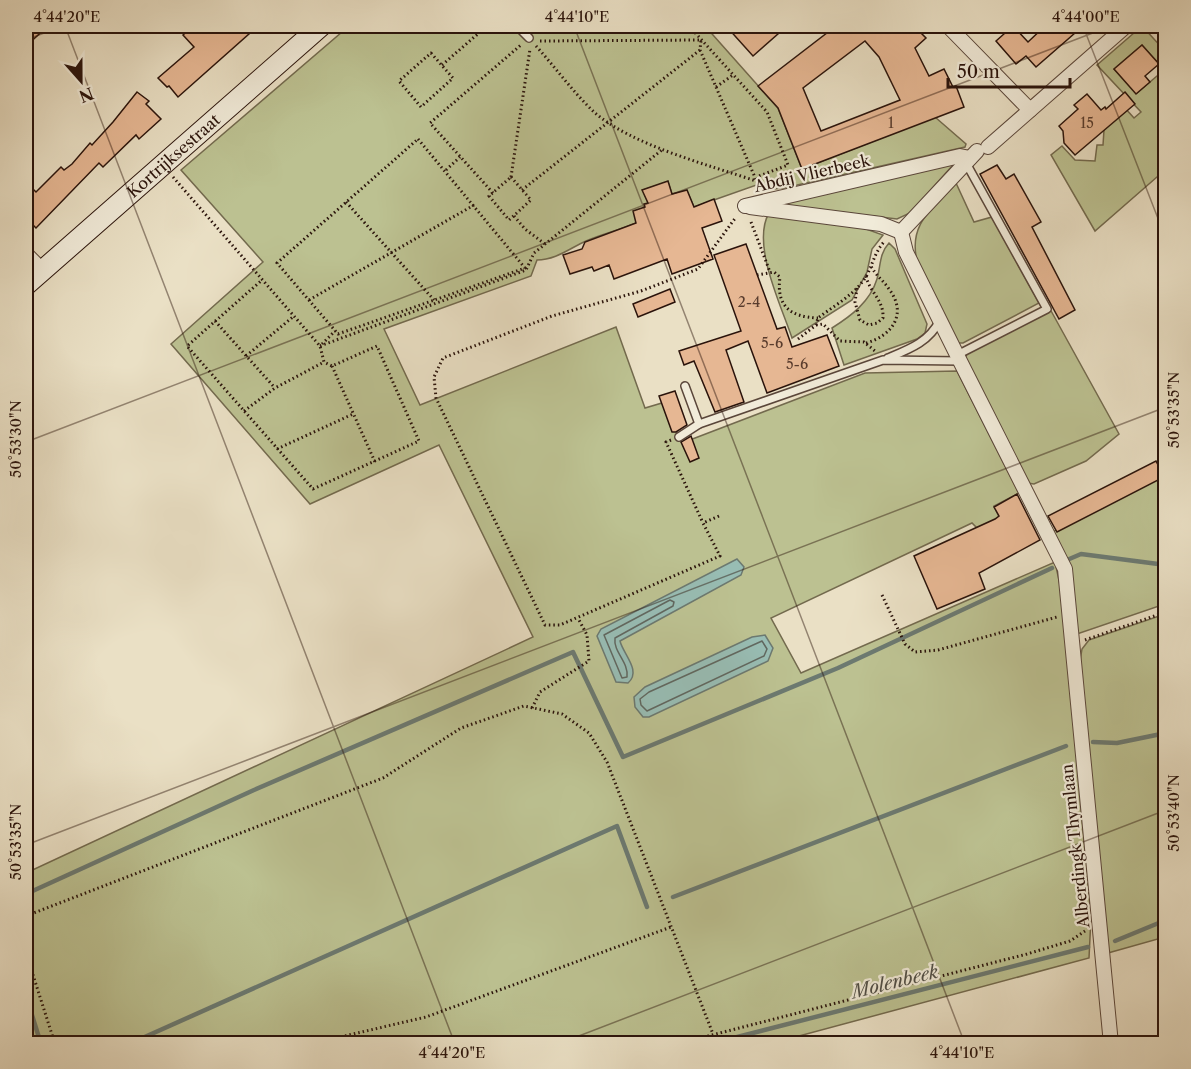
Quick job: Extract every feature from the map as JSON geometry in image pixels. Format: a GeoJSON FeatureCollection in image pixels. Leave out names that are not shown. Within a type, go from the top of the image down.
{"type":"FeatureCollection","features":[{"type":"Feature","properties":{"kind":"street","name":"Kortrijksestraat"},"geometry":{"type":"LineString","coordinates":[[26,285],[321,26]]}},
{"type":"Feature","properties":{"kind":"street"},"geometry":{"type":"LineString","coordinates":[[948,26],[1030,110]]}},
{"type":"Feature","properties":{"kind":"street"},"geometry":{"type":"LineString","coordinates":[[958,358],[906,252],[901,232],[976,155],[1126,26]]}},
{"type":"Feature","properties":{"kind":"street","name":"Abdij Vlierbeek"},"geometry":{"type":"LineString","coordinates":[[745,206],[960,156],[976,155]]}},
{"type":"Feature","properties":{"kind":"street","name":"Abdij Vlierbeek"},"geometry":{"type":"LineString","coordinates":[[745,206],[881,224],[901,232]]}},
{"type":"Feature","properties":{"kind":"street"},"geometry":{"type":"LineString","coordinates":[[26,254],[42,270]]}},
{"type":"Feature","properties":{"kind":"street","name":"Alberdingk Thymlaan"},"geometry":{"type":"LineString","coordinates":[[958,358],[1065,569],[1111,1044]]}},
{"type":"Feature","properties":{"kind":"lane"},"geometry":{"type":"LineString","coordinates":[[517,26],[529,38]]}},
{"type":"Feature","properties":{"kind":"lane"},"geometry":{"type":"LineString","coordinates":[[883,360],[958,358],[1047,309],[976,155]]}},
{"type":"Feature","properties":{"kind":"lane"},"geometry":{"type":"LineString","coordinates":[[679,437],[699,424],[915,347],[933,333],[940,320]]}},
{"type":"Feature","properties":{"kind":"lane"},"geometry":{"type":"LineString","coordinates":[[685,386],[699,424]]}},
{"type":"Feature","properties":{"kind":"path"},"geometry":{"type":"LineString","coordinates":[[442,65],[487,26]]}},
{"type":"Feature","properties":{"kind":"path"},"geometry":{"type":"LineString","coordinates":[[689,26],[767,112],[788,165],[759,176],[756,181]]}},
{"type":"Feature","properties":{"kind":"path"},"geometry":{"type":"LineString","coordinates":[[529,38],[595,112],[609,122],[663,149],[756,181]]}},
{"type":"Feature","properties":{"kind":"path"},"geometry":{"type":"LineString","coordinates":[[493,192],[430,123],[529,38]]}},
{"type":"Feature","properties":{"kind":"path"},"geometry":{"type":"LineString","coordinates":[[511,177],[531,200],[509,220],[489,196],[511,177],[531,50],[529,38]]}},
{"type":"Feature","properties":{"kind":"path"},"geometry":{"type":"LineString","coordinates":[[542,41],[702,40]]}},
{"type":"Feature","properties":{"kind":"path"},"geometry":{"type":"LineString","coordinates":[[702,40],[700,51],[756,181]]}},
{"type":"Feature","properties":{"kind":"path"},"geometry":{"type":"LineString","coordinates":[[522,190],[700,51]]}},
{"type":"Feature","properties":{"kind":"path"},"geometry":{"type":"LineString","coordinates":[[431,53],[442,65],[453,78],[421,107],[399,81],[431,53]]}},
{"type":"Feature","properties":{"kind":"path"},"geometry":{"type":"LineString","coordinates":[[716,87],[733,75]]}},
{"type":"Feature","properties":{"kind":"path"},"geometry":{"type":"LineString","coordinates":[[418,139],[446,170],[525,268],[338,334],[277,263],[418,139]]}},
{"type":"Feature","properties":{"kind":"path"},"geometry":{"type":"LineString","coordinates":[[320,346],[526,270],[534,252],[663,149]]}},
{"type":"Feature","properties":{"kind":"path"},"geometry":{"type":"LineString","coordinates":[[446,170],[461,157]]}},
{"type":"Feature","properties":{"kind":"path"},"geometry":{"type":"LineString","coordinates":[[163,165],[320,346],[324,362],[332,366],[375,462]]}},
{"type":"Feature","properties":{"kind":"path"},"geometry":{"type":"LineString","coordinates":[[346,202],[434,300]]}},
{"type":"Feature","properties":{"kind":"path"},"geometry":{"type":"LineString","coordinates":[[309,300],[474,205]]}},
{"type":"Feature","properties":{"kind":"path"},"geometry":{"type":"LineString","coordinates":[[679,437],[666,442],[720,556],[560,625],[545,625],[436,398],[434,377],[443,358],[552,316],[641,291],[698,269],[718,238],[745,206],[770,273]]}},
{"type":"Feature","properties":{"kind":"path"},"geometry":{"type":"LineString","coordinates":[[514,216],[525,229],[545,244]]}},
{"type":"Feature","properties":{"kind":"path"},"geometry":{"type":"LineString","coordinates":[[816,325],[818,318],[858,286],[866,275],[875,252],[886,239],[901,232]]}},
{"type":"Feature","properties":{"kind":"path"},"geometry":{"type":"LineString","coordinates":[[798,339],[816,325],[823,324],[840,340],[866,343],[882,339],[890,332],[898,316],[894,297],[870,265]]}},
{"type":"Feature","properties":{"kind":"path"},"geometry":{"type":"LineString","coordinates":[[758,275],[770,273],[780,277],[778,293],[783,304],[791,312],[804,317],[818,318]]}},
{"type":"Feature","properties":{"kind":"path"},"geometry":{"type":"LineString","coordinates":[[858,286],[856,313],[860,320],[869,325],[877,323],[883,318],[884,309],[880,300],[869,290],[866,275]]}},
{"type":"Feature","properties":{"kind":"path"},"geometry":{"type":"LineString","coordinates":[[262,280],[187,346],[313,489],[419,441],[377,346],[332,366]]}},
{"type":"Feature","properties":{"kind":"path"},"geometry":{"type":"LineString","coordinates":[[246,356],[294,316]]}},
{"type":"Feature","properties":{"kind":"path"},"geometry":{"type":"LineString","coordinates":[[215,321],[275,388]]}},
{"type":"Feature","properties":{"kind":"path"},"geometry":{"type":"LineString","coordinates":[[320,346],[335,331]]}},
{"type":"Feature","properties":{"kind":"path"},"geometry":{"type":"LineString","coordinates":[[866,343],[883,360]]}},
{"type":"Feature","properties":{"kind":"path"},"geometry":{"type":"LineString","coordinates":[[244,411],[275,388],[324,362]]}},
{"type":"Feature","properties":{"kind":"path"},"geometry":{"type":"LineString","coordinates":[[277,448],[353,414]]}},
{"type":"Feature","properties":{"kind":"path"},"geometry":{"type":"LineString","coordinates":[[704,523],[719,516]]}},
{"type":"Feature","properties":{"kind":"path"},"geometry":{"type":"LineString","coordinates":[[882,596],[905,644],[915,652],[938,650],[1054,617],[1071,621]]}},
{"type":"Feature","properties":{"kind":"path"},"geometry":{"type":"LineString","coordinates":[[1072,645],[1166,612]]}},
{"type":"Feature","properties":{"kind":"path"},"geometry":{"type":"LineString","coordinates":[[532,708],[540,692],[589,661],[587,635],[577,617]]}},
{"type":"Feature","properties":{"kind":"path"},"geometry":{"type":"LineString","coordinates":[[26,916],[383,778],[461,728],[524,706],[562,714],[589,733],[607,762],[713,1034]]}},
{"type":"Feature","properties":{"kind":"path"},"geometry":{"type":"LineString","coordinates":[[677,1044],[1027,954],[1070,941],[1099,923]]}},
{"type":"Feature","properties":{"kind":"path"},"geometry":{"type":"LineString","coordinates":[[310,1044],[426,1017],[671,927]]}},
{"type":"Feature","properties":{"kind":"path"},"geometry":{"type":"LineString","coordinates":[[26,953],[55,1044]]}},
{"type":"Feature","properties":{"kind":"green space"},"geometry":{"type":"Polygon","coordinates":[[[349,26],[705,26],[778,108],[802,169],[935,117],[966,144],[965,147],[784,188],[774,189],[762,183],[694,207],[687,191],[672,194],[668,182],[643,190],[648,203],[636,223],[586,241],[557,256],[537,260],[531,276],[384,329],[420,405],[616,327],[645,408],[662,403],[682,443],[865,373],[957,371],[1019,493],[994,506],[1001,521],[980,531],[972,523],[771,618],[801,673],[1055,562],[1062,594],[1091,917],[1089,958],[773,1043],[26,1043],[26,873],[533,637],[439,445],[310,504],[171,344],[263,262],[181,170],[349,26]]]}},
{"type":"Feature","properties":{"kind":"green space"},"geometry":{"type":"Polygon","coordinates":[[[1142,26],[1165,51],[1165,170],[1095,231],[1051,155],[1062,146],[1075,160],[1095,161],[1097,145],[1103,145],[1104,130],[1124,107],[1134,118],[1141,112],[1097,65],[1142,26]],[[1142,45],[1114,69],[1137,93],[1164,70],[1142,45]]]}},
{"type":"Feature","properties":{"kind":"green space"},"geometry":{"type":"Polygon","coordinates":[[[952,161],[953,165],[910,213],[897,219],[773,204],[952,161]]]}},
{"type":"Feature","properties":{"kind":"green space"},"geometry":{"type":"Polygon","coordinates":[[[956,183],[974,222],[992,217],[1039,303],[963,343],[957,343],[917,261],[915,248],[919,226],[924,218],[956,183]]]}},
{"type":"Feature","properties":{"kind":"green space"},"geometry":{"type":"Polygon","coordinates":[[[769,213],[852,224],[883,235],[872,249],[867,272],[852,300],[792,338],[765,257],[764,226],[769,213]]]}},
{"type":"Feature","properties":{"kind":"green space"},"geometry":{"type":"Polygon","coordinates":[[[889,243],[895,249],[927,324],[925,333],[917,339],[844,365],[832,328],[853,313],[870,295],[877,279],[882,256],[889,243]]]}},
{"type":"Feature","properties":{"kind":"green space"},"geometry":{"type":"Polygon","coordinates":[[[1050,309],[1119,434],[1086,461],[1034,484],[1027,483],[965,358],[970,349],[1050,309]]]}},
{"type":"Feature","properties":{"kind":"green space"},"geometry":{"type":"Polygon","coordinates":[[[1165,473],[1165,604],[1077,634],[1068,568],[1052,532],[1165,473]]]}},
{"type":"Feature","properties":{"kind":"green space"},"geometry":{"type":"Polygon","coordinates":[[[1165,614],[1165,937],[1108,953],[1080,661],[1082,649],[1089,640],[1165,614]]]}},
{"type":"Feature","properties":{"kind":"water"},"geometry":{"type":"Polygon","coordinates":[[[737,559],[744,567],[741,575],[620,641],[633,673],[628,683],[616,682],[597,636],[601,629],[737,559]]]}},
{"type":"Feature","properties":{"kind":"water"},"geometry":{"type":"Polygon","coordinates":[[[765,635],[773,648],[768,661],[649,717],[643,717],[635,707],[634,697],[645,687],[752,637],[765,635]]]}},
{"type":"Feature","properties":{"kind":"building"},"geometry":{"type":"Polygon","coordinates":[[[26,26],[48,26],[26,46],[26,26]]]}},
{"type":"Feature","properties":{"kind":"building"},"geometry":{"type":"Polygon","coordinates":[[[193,26],[258,26],[178,97],[158,78],[194,47],[183,35],[193,26]]]}},
{"type":"Feature","properties":{"kind":"building"},"geometry":{"type":"Polygon","coordinates":[[[726,26],[787,26],[753,56],[726,26]]]}},
{"type":"Feature","properties":{"kind":"building"},"geometry":{"type":"Polygon","coordinates":[[[836,26],[914,26],[926,38],[915,48],[929,76],[944,69],[953,87],[956,86],[964,107],[802,169],[778,108],[758,86],[836,26]],[[865,41],[803,88],[821,131],[900,100],[879,57],[865,41]]]}},
{"type":"Feature","properties":{"kind":"building"},"geometry":{"type":"Polygon","coordinates":[[[1013,26],[1028,42],[1045,26],[1083,26],[1036,67],[1026,56],[1016,64],[996,41],[1013,26]]]}},
{"type":"Feature","properties":{"kind":"building"},"geometry":{"type":"Polygon","coordinates":[[[1142,45],[1159,64],[1145,76],[1150,82],[1136,94],[1114,69],[1142,45]]]}},
{"type":"Feature","properties":{"kind":"building"},"geometry":{"type":"Polygon","coordinates":[[[137,92],[149,101],[146,104],[161,119],[139,139],[136,135],[103,167],[99,163],[36,228],[26,218],[26,197],[33,189],[36,192],[61,167],[64,170],[72,164],[113,122],[137,92]]]}},
{"type":"Feature","properties":{"kind":"building"},"geometry":{"type":"Polygon","coordinates":[[[1125,92],[1135,104],[1075,155],[1064,143],[1063,131],[1059,126],[1078,109],[1074,105],[1087,94],[1101,110],[1105,107],[1106,109],[1125,92]]]}},
{"type":"Feature","properties":{"kind":"building"},"geometry":{"type":"Polygon","coordinates":[[[997,165],[1006,179],[1014,174],[1041,222],[1032,227],[1075,310],[1059,319],[980,174],[997,165]]]}},
{"type":"Feature","properties":{"kind":"building"},"geometry":{"type":"Polygon","coordinates":[[[668,181],[672,194],[687,190],[694,207],[714,199],[722,221],[702,228],[713,259],[672,274],[667,259],[614,279],[609,265],[594,271],[592,267],[570,274],[563,255],[582,249],[585,242],[636,223],[633,211],[645,207],[644,204],[648,203],[642,190],[668,181]]]}},
{"type":"Feature","properties":{"kind":"building"},"geometry":{"type":"Polygon","coordinates":[[[746,244],[777,329],[785,327],[792,347],[827,335],[839,366],[767,393],[748,341],[726,350],[744,402],[715,412],[694,361],[684,365],[679,351],[741,331],[714,255],[746,244]]]}},
{"type":"Feature","properties":{"kind":"building"},"geometry":{"type":"Polygon","coordinates":[[[670,289],[675,302],[638,317],[633,304],[670,289]]]}},
{"type":"Feature","properties":{"kind":"building"},"geometry":{"type":"Polygon","coordinates":[[[675,391],[687,425],[672,432],[659,396],[675,391]]]}},
{"type":"Feature","properties":{"kind":"building"},"geometry":{"type":"Polygon","coordinates":[[[691,436],[699,458],[690,462],[681,442],[691,436]]]}},
{"type":"Feature","properties":{"kind":"building"},"geometry":{"type":"Polygon","coordinates":[[[1156,461],[1164,477],[1057,532],[1048,516],[1156,461]]]}},
{"type":"Feature","properties":{"kind":"building"},"geometry":{"type":"Polygon","coordinates":[[[1017,494],[1040,540],[979,573],[985,589],[937,609],[914,556],[995,519],[999,516],[994,507],[1017,494]]]}},
{"type":"Feature","properties":{"kind":"waterway"},"geometry":{"type":"LineString","coordinates":[[1067,560],[1081,554],[1166,565]]}},
{"type":"Feature","properties":{"kind":"waterway"},"geometry":{"type":"LineString","coordinates":[[26,894],[254,790],[573,652],[623,757],[838,668],[1052,568]]}},
{"type":"Feature","properties":{"kind":"waterway"},"geometry":{"type":"LineString","coordinates":[[1093,742],[1117,743],[1166,733]]}},
{"type":"Feature","properties":{"kind":"waterway"},"geometry":{"type":"LineString","coordinates":[[673,897],[1066,746]]}},
{"type":"Feature","properties":{"kind":"waterway"},"geometry":{"type":"LineString","coordinates":[[129,1044],[617,826],[647,907]]}},
{"type":"Feature","properties":{"kind":"waterway","name":"Molenbeek"},"geometry":{"type":"LineString","coordinates":[[1115,941],[1166,920]]}},
{"type":"Feature","properties":{"kind":"waterway","name":"Molenbeek"},"geometry":{"type":"LineString","coordinates":[[710,1044],[1088,947]]}},
{"type":"Feature","properties":{"kind":"waterway"},"geometry":{"type":"LineString","coordinates":[[26,996],[41,1044]]}}]}
